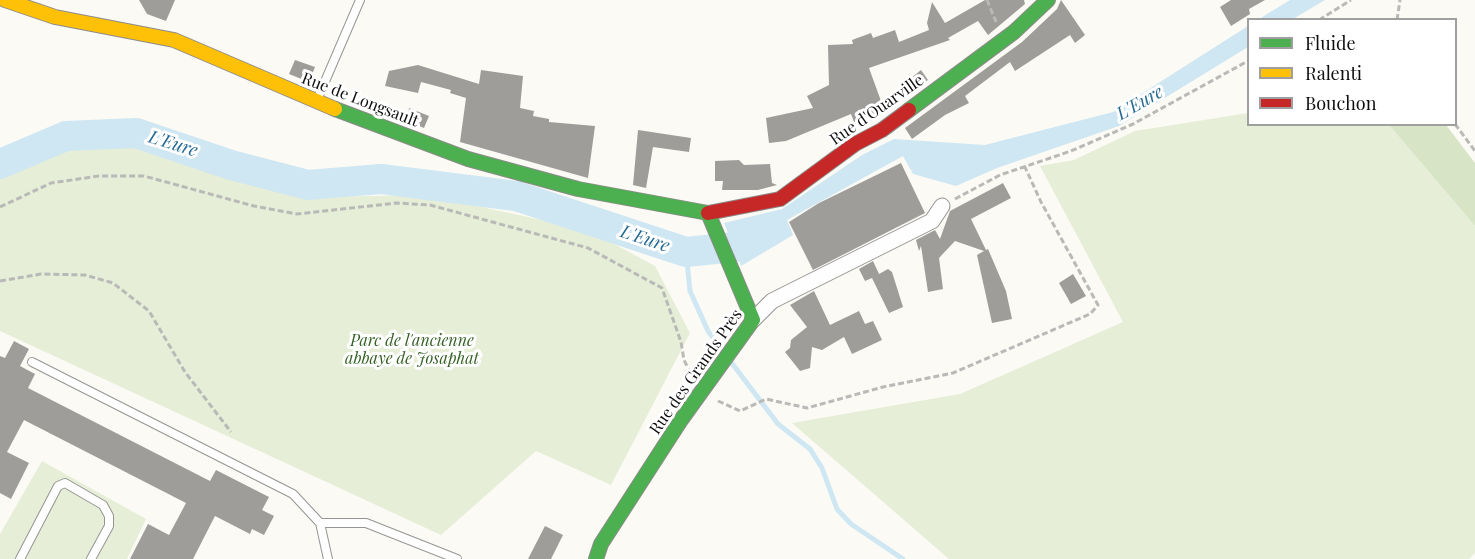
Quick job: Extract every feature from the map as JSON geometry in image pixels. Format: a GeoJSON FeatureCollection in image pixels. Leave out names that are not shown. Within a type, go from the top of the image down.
{"type":"FeatureCollection","features":[{"type":"Feature","properties":{"kind":"street","name":"Rue de Longsault"},"geometry":{"type":"LineString","coordinates":[[5,0],[55,17],[174,40],[317,102],[468,159],[578,189],[696,209],[711,217]]}},
{"type":"Feature","properties":{"kind":"street","name":"Rue d'Ouarville"},"geometry":{"type":"LineString","coordinates":[[711,217],[780,199],[855,144],[882,129],[1004,39],[1048,0]]}},
{"type":"Feature","properties":{"kind":"street","name":"Rue des Grands Près"},"geometry":{"type":"LineString","coordinates":[[596,559],[601,544],[710,373],[739,343],[753,320],[772,301],[932,221],[942,206]]}},
{"type":"Feature","properties":{"kind":"street"},"geometry":{"type":"LineString","coordinates":[[711,217],[753,320]]}},
{"type":"Feature","properties":{"kind":"lane"},"geometry":{"type":"LineString","coordinates":[[317,102],[360,0]]}},
{"type":"Feature","properties":{"kind":"lane"},"geometry":{"type":"LineString","coordinates":[[32,362],[293,494],[320,523],[328,559]]}},
{"type":"Feature","properties":{"kind":"lane"},"geometry":{"type":"LineString","coordinates":[[20,559],[58,486],[65,483],[102,505],[109,516],[109,526],[91,559]]}},
{"type":"Feature","properties":{"kind":"lane"},"geometry":{"type":"LineString","coordinates":[[320,523],[366,523],[457,559]]}},
{"type":"Feature","properties":{"kind":"path"},"geometry":{"type":"LineString","coordinates":[[987,0],[1004,39]]}},
{"type":"Feature","properties":{"kind":"path"},"geometry":{"type":"LineString","coordinates":[[1322,18],[1351,0]]}},
{"type":"Feature","properties":{"kind":"path"},"geometry":{"type":"LineString","coordinates":[[1397,18],[1400,0]]}},
{"type":"Feature","properties":{"kind":"path"},"geometry":{"type":"LineString","coordinates":[[942,206],[1024,165],[1071,151],[1133,124],[1247,62]]}},
{"type":"Feature","properties":{"kind":"path"},"geometry":{"type":"LineString","coordinates":[[1456,126],[1475,151]]}},
{"type":"Feature","properties":{"kind":"path"},"geometry":{"type":"LineString","coordinates":[[718,401],[740,411],[766,399],[807,408],[883,387],[953,373],[1090,314],[1098,305],[1043,206],[1024,165]]}},
{"type":"Feature","properties":{"kind":"path"},"geometry":{"type":"LineString","coordinates":[[0,207],[51,183],[99,176],[144,176],[254,206],[297,214],[398,203],[430,205],[588,248],[662,288],[689,370],[710,373]]}},
{"type":"Feature","properties":{"kind":"path"},"geometry":{"type":"LineString","coordinates":[[0,281],[41,274],[85,275],[113,283],[149,311],[185,372],[231,432]]}},
{"type":"Feature","properties":{"kind":"green space"},"geometry":{"type":"Polygon","coordinates":[[[1247,113],[1247,126],[1390,126],[1475,226],[1475,553],[1469,559],[949,559],[792,423],[960,394],[1123,322],[1040,166],[1074,160],[1135,131],[1247,113]]]}},
{"type":"Feature","properties":{"kind":"green space"},"geometry":{"type":"Polygon","coordinates":[[[1390,126],[1447,126],[1475,163],[1475,226],[1390,126]]]}},
{"type":"Feature","properties":{"kind":"green space","name":"Parc de l'ancienne abbaye de Josaphat"},"geometry":{"type":"Polygon","coordinates":[[[140,146],[315,197],[426,195],[588,230],[655,266],[690,333],[611,485],[536,451],[441,535],[0,331],[0,174],[63,150],[140,146]]]}},
{"type":"Feature","properties":{"kind":"green space"},"geometry":{"type":"Polygon","coordinates":[[[42,461],[146,519],[127,559],[0,559],[0,534],[42,461]]]}},
{"type":"Feature","properties":{"kind":"water"},"geometry":{"type":"Polygon","coordinates":[[[1290,0],[1325,0],[1295,18],[1261,18],[1290,0]]]}},
{"type":"Feature","properties":{"kind":"water"},"geometry":{"type":"Polygon","coordinates":[[[1247,27],[1247,48],[1119,126],[997,168],[956,186],[913,174],[903,156],[787,220],[793,235],[741,266],[724,223],[782,209],[862,155],[894,139],[985,145],[1113,112],[1247,27]]]}},
{"type":"Feature","properties":{"kind":"building"},"geometry":{"type":"Polygon","coordinates":[[[139,0],[175,0],[166,21],[147,14],[139,0]]]}},
{"type":"Feature","properties":{"kind":"building"},"geometry":{"type":"Polygon","coordinates":[[[985,0],[1024,0],[1025,4],[988,35],[978,21],[948,38],[950,40],[869,68],[885,112],[875,119],[871,121],[869,116],[854,122],[851,114],[786,141],[769,143],[766,118],[813,108],[807,96],[829,85],[828,45],[853,44],[852,40],[871,33],[873,38],[895,30],[899,42],[929,30],[927,23],[932,2],[945,23],[985,0]]]}},
{"type":"Feature","properties":{"kind":"building"},"geometry":{"type":"Polygon","coordinates":[[[1061,0],[1085,35],[1075,43],[1070,35],[1015,71],[1010,62],[965,96],[969,103],[945,115],[912,139],[905,128],[1022,42],[1057,9],[1061,0]]]}},
{"type":"Feature","properties":{"kind":"building"},"geometry":{"type":"Polygon","coordinates":[[[1231,0],[1265,0],[1249,9],[1250,14],[1231,26],[1220,7],[1231,0]]]}},
{"type":"Feature","properties":{"kind":"building"},"geometry":{"type":"Polygon","coordinates":[[[295,60],[315,67],[309,82],[289,74],[295,60]]]}},
{"type":"Feature","properties":{"kind":"building"},"geometry":{"type":"Polygon","coordinates":[[[418,65],[479,84],[481,70],[523,76],[520,108],[534,111],[533,116],[549,119],[549,122],[595,126],[588,178],[460,142],[466,98],[450,93],[451,90],[421,82],[418,93],[385,86],[389,71],[418,65]]]}},
{"type":"Feature","properties":{"kind":"building"},"geometry":{"type":"Polygon","coordinates":[[[921,70],[928,80],[917,88],[910,79],[921,70]]]}},
{"type":"Feature","properties":{"kind":"building"},"geometry":{"type":"Polygon","coordinates":[[[409,108],[429,116],[424,128],[407,121],[409,108]]]}},
{"type":"Feature","properties":{"kind":"building"},"geometry":{"type":"Polygon","coordinates":[[[638,130],[691,138],[689,152],[653,147],[646,188],[633,185],[638,130]]]}},
{"type":"Feature","properties":{"kind":"building"},"geometry":{"type":"Polygon","coordinates":[[[739,160],[744,165],[770,164],[772,183],[777,185],[758,190],[722,190],[723,181],[715,181],[715,161],[739,160]]]}},
{"type":"Feature","properties":{"kind":"building"},"geometry":{"type":"Polygon","coordinates":[[[901,163],[925,213],[813,270],[789,222],[819,203],[901,163]]]}},
{"type":"Feature","properties":{"kind":"building"},"geometry":{"type":"Polygon","coordinates":[[[1003,183],[1011,198],[971,219],[986,250],[988,249],[1006,291],[1012,319],[992,323],[977,255],[984,251],[955,241],[939,258],[943,289],[928,292],[921,246],[919,251],[916,240],[935,230],[940,239],[950,211],[1003,183]]]}},
{"type":"Feature","properties":{"kind":"building"},"geometry":{"type":"Polygon","coordinates":[[[873,261],[879,274],[888,269],[892,272],[903,307],[889,313],[872,278],[865,281],[859,269],[873,261]]]}},
{"type":"Feature","properties":{"kind":"building"},"geometry":{"type":"Polygon","coordinates":[[[1073,274],[1086,296],[1071,304],[1059,283],[1073,274]]]}},
{"type":"Feature","properties":{"kind":"building"},"geometry":{"type":"Polygon","coordinates":[[[814,291],[830,325],[859,311],[865,324],[873,321],[882,340],[852,354],[844,337],[822,350],[812,347],[810,368],[800,371],[785,352],[790,348],[791,340],[807,327],[790,305],[814,291]]]}},
{"type":"Feature","properties":{"kind":"building"},"geometry":{"type":"Polygon","coordinates":[[[14,341],[29,349],[20,366],[35,374],[28,388],[210,481],[216,470],[269,497],[262,510],[274,516],[264,535],[252,529],[250,534],[215,516],[193,559],[130,559],[148,524],[169,535],[186,503],[24,420],[7,452],[29,463],[11,499],[0,493],[0,356],[5,358],[14,341]]]}},
{"type":"Feature","properties":{"kind":"building"},"geometry":{"type":"Polygon","coordinates":[[[545,526],[563,535],[551,559],[528,559],[545,526]]]}},
{"type":"Feature","properties":{"kind":"waterway","name":"L'Eure"},"geometry":{"type":"LineString","coordinates":[[0,164],[66,136],[136,133],[231,165],[308,185],[381,179],[516,196],[686,252],[735,247],[750,237]]}},
{"type":"Feature","properties":{"kind":"waterway"},"geometry":{"type":"LineString","coordinates":[[686,252],[690,291],[708,331],[725,354]]}},
{"type":"Feature","properties":{"kind":"waterway"},"geometry":{"type":"LineString","coordinates":[[731,362],[778,424],[810,449],[822,468],[837,509],[851,524],[903,559]]}},
{"type":"Feature","properties":{"kind":"traffic: fast"},"geometry":{"type":"LineString","coordinates":[[909,110],[1014,32],[1048,0]]}},
{"type":"Feature","properties":{"kind":"traffic: fast"},"geometry":{"type":"LineString","coordinates":[[335,109],[468,159],[578,189],[708,213]]}},
{"type":"Feature","properties":{"kind":"traffic: fast"},"geometry":{"type":"LineString","coordinates":[[596,559],[601,544],[681,420],[753,320],[708,213]]}},
{"type":"Feature","properties":{"kind":"traffic: slow"},"geometry":{"type":"LineString","coordinates":[[5,0],[55,17],[174,40],[335,109]]}},
{"type":"Feature","properties":{"kind":"traffic: jam"},"geometry":{"type":"LineString","coordinates":[[708,213],[780,199],[855,144],[882,130],[909,110]]}}]}
